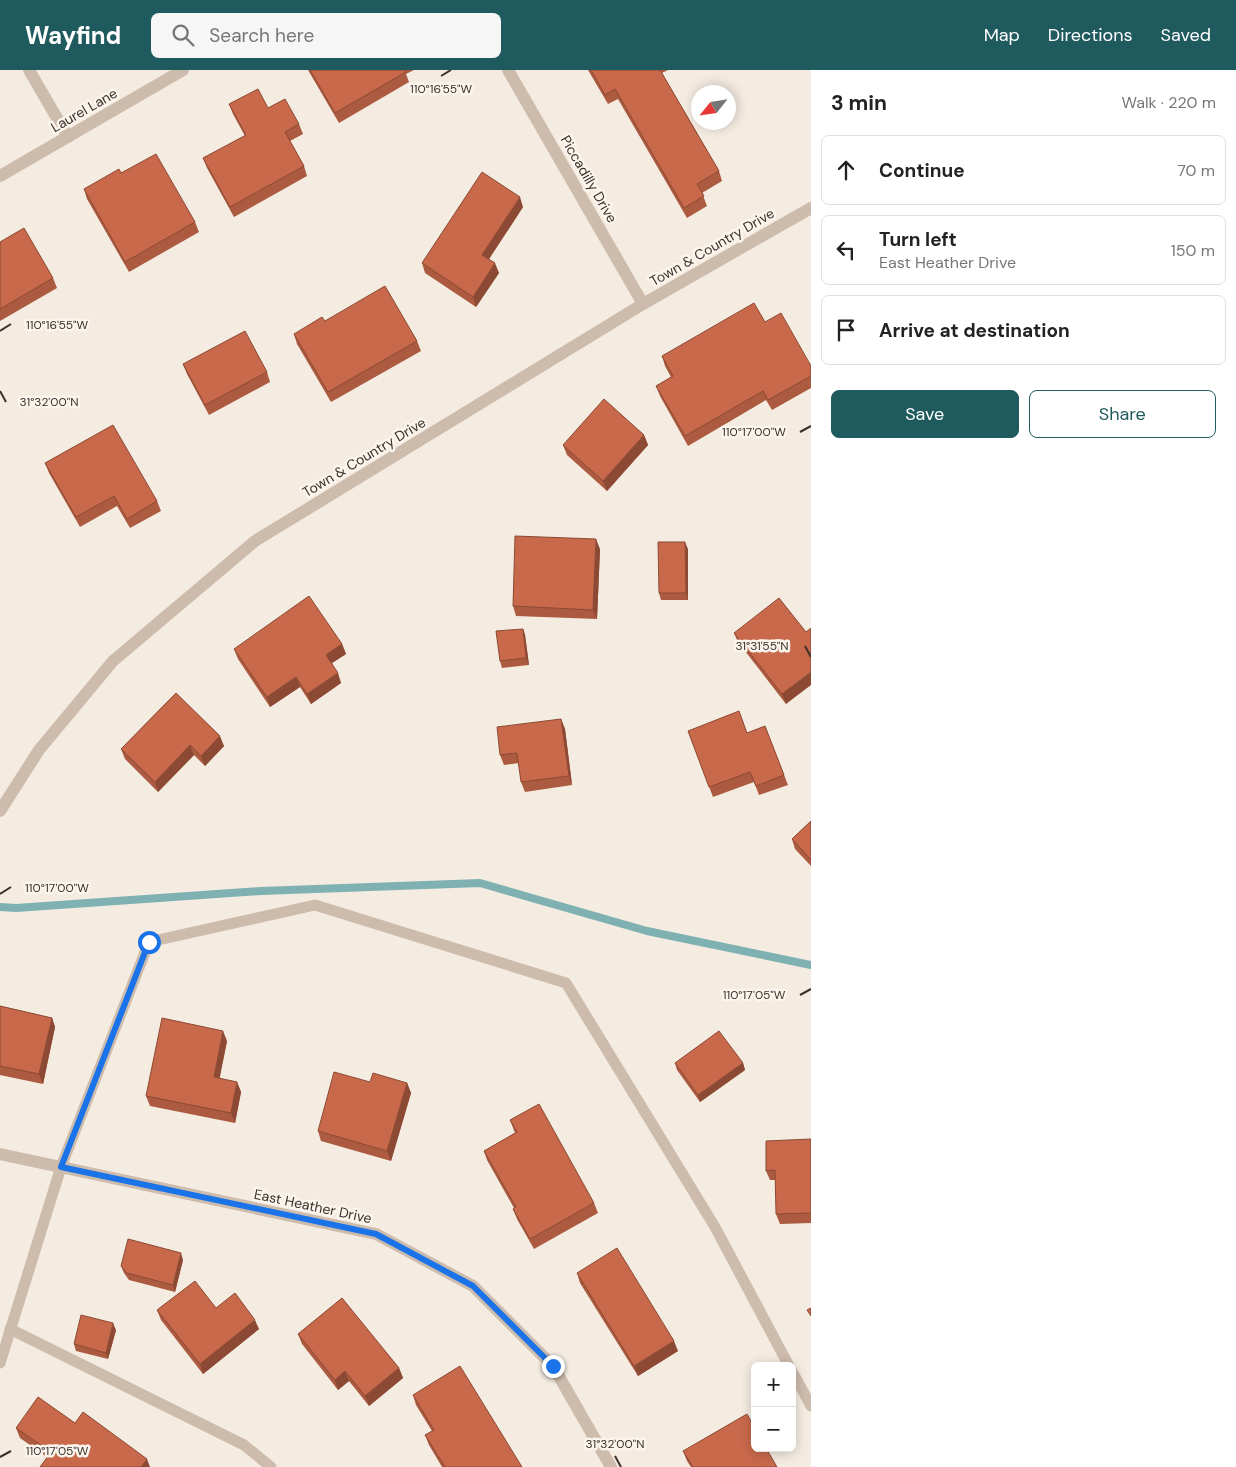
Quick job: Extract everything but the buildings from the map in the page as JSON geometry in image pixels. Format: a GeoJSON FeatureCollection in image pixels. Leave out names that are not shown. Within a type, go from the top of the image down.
{"type":"FeatureCollection","features":[{"type":"Feature","properties":{"kind":"street"},"geometry":{"type":"LineString","coordinates":[[30,70],[68,137]]}},
{"type":"Feature","properties":{"kind":"street","name":"Laurel Lane"},"geometry":{"type":"LineString","coordinates":[[0,176],[183,70]]}},
{"type":"Feature","properties":{"kind":"street","name":"Piccadilly Drive"},"geometry":{"type":"LineString","coordinates":[[508,70],[643,304]]}},
{"type":"Feature","properties":{"kind":"street","name":"Town & Country Drive"},"geometry":{"type":"LineString","coordinates":[[0,811],[39,750],[113,661],[255,541],[643,304],[811,208]]}},
{"type":"Feature","properties":{"kind":"street","name":"East Heather Drive"},"geometry":{"type":"LineString","coordinates":[[0,1154],[376,1234],[473,1286],[553,1366],[610,1467]]}},
{"type":"Feature","properties":{"kind":"lane"},"geometry":{"type":"LineString","coordinates":[[0,1363],[61,1167],[149,942],[315,905],[566,983],[715,1228],[788,1362]]}},
{"type":"Feature","properties":{"kind":"lane"},"geometry":{"type":"LineString","coordinates":[[10,1329],[244,1445],[271,1467]]}},
{"type":"Feature","properties":{"kind":"lane"},"geometry":{"type":"LineString","coordinates":[[796,1378],[811,1406]]}},
{"type":"Feature","properties":{"kind":"waterway"},"geometry":{"type":"LineString","coordinates":[[0,907],[16,908],[261,891],[480,883],[647,931],[811,965]]}},
{"type":"Feature","properties":{"kind":"route"},"geometry":{"type":"LineString","coordinates":[[149,942],[61,1167],[376,1234],[473,1286],[553,1366]]}}]}
